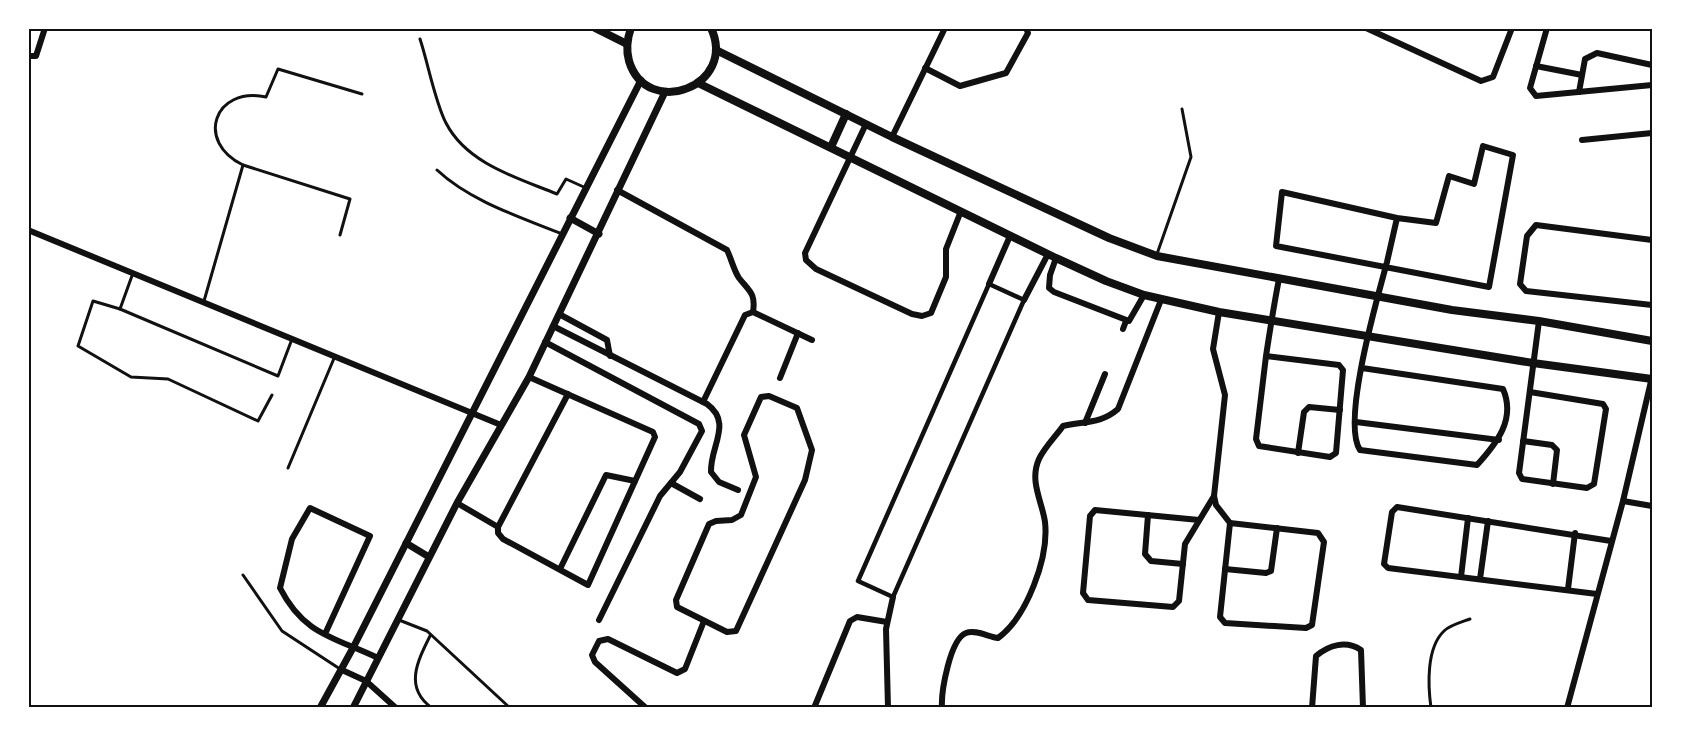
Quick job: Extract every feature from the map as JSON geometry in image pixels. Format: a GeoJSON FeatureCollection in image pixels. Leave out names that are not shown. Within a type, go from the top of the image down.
{"type":"FeatureCollection","features":[{"type":"Feature","properties":{"kind":"main road"},"geometry":{"type":"LineString","coordinates":[[595,28],[627,44]]}},
{"type":"Feature","properties":{"kind":"main road"},"geometry":{"type":"LineString","coordinates":[[631,28],[627,44],[630,63],[640,80],[665,92],[682,91],[698,83],[711,68],[716,50],[711,28]]}},
{"type":"Feature","properties":{"kind":"main road"},"geometry":{"type":"LineString","coordinates":[[716,50],[866,124],[1109,238],[1157,256],[1452,310],[1539,321],[1653,341]]}},
{"type":"Feature","properties":{"kind":"main road"},"geometry":{"type":"LineString","coordinates":[[698,83],[1052,256],[1106,281],[1144,295],[1219,312],[1533,363],[1652,378]]}},
{"type":"Feature","properties":{"kind":"main road"},"geometry":{"type":"LineString","coordinates":[[831,147],[846,114]]}},
{"type":"Feature","properties":{"kind":"street"},"geometry":{"type":"LineString","coordinates":[[28,56],[36,56],[45,28]]}},
{"type":"Feature","properties":{"kind":"street"},"geometry":{"type":"LineString","coordinates":[[892,136],[945,28]]}},
{"type":"Feature","properties":{"kind":"street"},"geometry":{"type":"LineString","coordinates":[[925,68],[960,86],[999,76],[1006,73],[1028,33],[1026,28]]}},
{"type":"Feature","properties":{"kind":"street"},"geometry":{"type":"LineString","coordinates":[[1366,28],[1481,81],[1493,77],[1512,28]]}},
{"type":"Feature","properties":{"kind":"street"},"geometry":{"type":"LineString","coordinates":[[1546,28],[1530,88],[1536,96],[1653,85]]}},
{"type":"Feature","properties":{"kind":"street"},"geometry":{"type":"LineString","coordinates":[[1579,92],[1585,59],[1597,52],[1653,65]]}},
{"type":"Feature","properties":{"kind":"street"},"geometry":{"type":"LineString","coordinates":[[1536,66],[1582,75]]}},
{"type":"Feature","properties":{"kind":"street"},"geometry":{"type":"LineString","coordinates":[[320,708],[342,670],[640,80]]}},
{"type":"Feature","properties":{"kind":"street"},"geometry":{"type":"LineString","coordinates":[[352,708],[457,502],[529,377],[665,92]]}},
{"type":"Feature","properties":{"kind":"street"},"geometry":{"type":"LineString","coordinates":[[866,124],[805,253],[806,260],[816,269],[912,314],[922,316],[931,313],[946,277],[946,249],[961,211]]}},
{"type":"Feature","properties":{"kind":"street"},"geometry":{"type":"LineString","coordinates":[[1582,141],[1653,133]]}},
{"type":"Feature","properties":{"kind":"street"},"geometry":{"type":"LineString","coordinates":[[1483,146],[1513,155],[1489,287],[1276,246],[1282,192],[1397,218],[1436,223],[1449,176],[1474,184],[1483,146]]}},
{"type":"Feature","properties":{"kind":"street"},"geometry":{"type":"LineString","coordinates":[[617,190],[727,250],[737,276],[752,290],[755,300],[753,312]]}},
{"type":"Feature","properties":{"kind":"street"},"geometry":{"type":"LineString","coordinates":[[570,218],[599,234]]}},
{"type":"Feature","properties":{"kind":"street"},"geometry":{"type":"LineString","coordinates":[[1362,368],[1503,389],[1508,399],[1504,431],[1477,465],[1360,450],[1356,444],[1356,422],[1362,368],[1367,336],[1397,218]]}},
{"type":"Feature","properties":{"kind":"street"},"geometry":{"type":"LineString","coordinates":[[1653,240],[1536,225],[1527,236],[1520,284],[1526,291],[1653,305]]}},
{"type":"Feature","properties":{"kind":"street"},"geometry":{"type":"LineString","coordinates":[[28,230],[473,411],[501,425]]}},
{"type":"Feature","properties":{"kind":"street"},"geometry":{"type":"LineString","coordinates":[[893,597],[858,581],[1010,236]]}},
{"type":"Feature","properties":{"kind":"street"},"geometry":{"type":"LineString","coordinates":[[888,708],[887,622],[893,597],[1024,300],[1052,256]]}},
{"type":"Feature","properties":{"kind":"street"},"geometry":{"type":"LineString","coordinates":[[1052,256],[1049,288],[1126,321],[1132,319],[1144,295]]}},
{"type":"Feature","properties":{"kind":"street"},"geometry":{"type":"LineString","coordinates":[[1266,356],[1339,365],[1343,370],[1336,453],[1330,457],[1298,453],[1259,446],[1256,439],[1266,356],[1271,320],[1279,279]]}},
{"type":"Feature","properties":{"kind":"street"},"geometry":{"type":"LineString","coordinates":[[989,284],[1024,300]]}},
{"type":"Feature","properties":{"kind":"street"},"geometry":{"type":"LineString","coordinates":[[942,708],[941,698],[953,648],[960,638],[966,633],[976,632],[998,638],[1007,632],[1033,588],[1046,546],[1045,520],[1037,499],[1035,476],[1039,459],[1064,426],[1096,422],[1118,409],[1161,300]]}},
{"type":"Feature","properties":{"kind":"street"},"geometry":{"type":"LineString","coordinates":[[704,402],[745,315],[753,312],[812,340]]}},
{"type":"Feature","properties":{"kind":"street"},"geometry":{"type":"LineString","coordinates":[[1219,312],[1213,350],[1225,395],[1214,496],[1216,506],[1230,523],[1318,533],[1322,536],[1324,542],[1312,625],[1306,628],[1225,623],[1220,617],[1230,523]]}},
{"type":"Feature","properties":{"kind":"street"},"geometry":{"type":"LineString","coordinates":[[559,314],[608,340],[610,356]]}},
{"type":"Feature","properties":{"kind":"street"},"geometry":{"type":"LineString","coordinates":[[1123,329],[1126,321]]}},
{"type":"Feature","properties":{"kind":"street"},"geometry":{"type":"LineString","coordinates":[[1530,392],[1603,404],[1606,409],[1594,484],[1587,488],[1553,484],[1522,479],[1519,473],[1539,321]]}},
{"type":"Feature","properties":{"kind":"street"},"geometry":{"type":"LineString","coordinates":[[553,326],[704,402],[717,412],[721,423],[711,460],[711,472],[719,482],[738,490]]}},
{"type":"Feature","properties":{"kind":"street"},"geometry":{"type":"LineString","coordinates":[[780,378],[798,333]]}},
{"type":"Feature","properties":{"kind":"street"},"geometry":{"type":"LineString","coordinates":[[545,342],[699,424],[702,431],[671,483],[660,496],[599,620]]}},
{"type":"Feature","properties":{"kind":"street"},"geometry":{"type":"LineString","coordinates":[[1085,423],[1105,374]]}},
{"type":"Feature","properties":{"kind":"street"},"geometry":{"type":"LineString","coordinates":[[529,377],[568,394],[653,432],[655,437],[588,585],[503,539],[498,533],[498,527],[568,394]]}},
{"type":"Feature","properties":{"kind":"street"},"geometry":{"type":"LineString","coordinates":[[1567,708],[1623,501],[1652,378]]}},
{"type":"Feature","properties":{"kind":"street"},"geometry":{"type":"LineString","coordinates":[[769,396],[797,408],[812,450],[805,480],[736,631],[727,632],[704,621],[677,608],[676,600],[709,524],[732,520],[741,515],[756,477],[744,435],[761,397],[769,396]]}},
{"type":"Feature","properties":{"kind":"street"},"geometry":{"type":"LineString","coordinates":[[1298,453],[1304,412],[1309,407],[1340,410]]}},
{"type":"Feature","properties":{"kind":"street"},"geometry":{"type":"LineString","coordinates":[[1356,422],[1499,440]]}},
{"type":"Feature","properties":{"kind":"street"},"geometry":{"type":"LineString","coordinates":[[1523,441],[1552,445],[1557,450],[1553,484]]}},
{"type":"Feature","properties":{"kind":"street"},"geometry":{"type":"LineString","coordinates":[[560,569],[606,476],[635,481]]}},
{"type":"Feature","properties":{"kind":"street"},"geometry":{"type":"LineString","coordinates":[[671,483],[700,499]]}},
{"type":"Feature","properties":{"kind":"street"},"geometry":{"type":"LineString","coordinates":[[1199,520],[1095,510],[1090,516],[1083,593],[1088,600],[1173,608],[1179,601],[1185,544],[1214,496]]}},
{"type":"Feature","properties":{"kind":"street"},"geometry":{"type":"LineString","coordinates":[[1623,501],[1653,506]]}},
{"type":"Feature","properties":{"kind":"street"},"geometry":{"type":"LineString","coordinates":[[457,502],[498,527]]}},
{"type":"Feature","properties":{"kind":"street"},"geometry":{"type":"LineString","coordinates":[[1597,594],[1388,568],[1384,564],[1392,512],[1397,507],[1575,533],[1611,541]]}},
{"type":"Feature","properties":{"kind":"street"},"geometry":{"type":"LineString","coordinates":[[325,634],[370,536],[310,508],[292,539],[280,588],[291,609],[313,629],[378,658]]}},
{"type":"Feature","properties":{"kind":"street"},"geometry":{"type":"LineString","coordinates":[[1148,515],[1145,554],[1151,561],[1183,564]]}},
{"type":"Feature","properties":{"kind":"street"},"geometry":{"type":"LineString","coordinates":[[1461,577],[1468,518]]}},
{"type":"Feature","properties":{"kind":"street"},"geometry":{"type":"LineString","coordinates":[[1480,579],[1488,521]]}},
{"type":"Feature","properties":{"kind":"street"},"geometry":{"type":"LineString","coordinates":[[1225,569],[1266,573],[1271,571],[1277,528]]}},
{"type":"Feature","properties":{"kind":"street"},"geometry":{"type":"LineString","coordinates":[[1568,589],[1575,533]]}},
{"type":"Feature","properties":{"kind":"street"},"geometry":{"type":"LineString","coordinates":[[406,543],[429,557]]}},
{"type":"Feature","properties":{"kind":"street"},"geometry":{"type":"LineString","coordinates":[[814,708],[850,621],[857,616],[887,622]]}},
{"type":"Feature","properties":{"kind":"street"},"geometry":{"type":"LineString","coordinates":[[646,708],[595,662],[592,655],[599,641],[608,639],[677,673],[685,669],[704,621]]}},
{"type":"Feature","properties":{"kind":"street"},"geometry":{"type":"LineString","coordinates":[[1312,708],[1316,656],[1327,647],[1353,645],[1361,650],[1363,708]]}},
{"type":"Feature","properties":{"kind":"street"},"geometry":{"type":"LineString","coordinates":[[342,670],[366,681],[396,708]]}},
{"type":"Feature","properties":{"kind":"lane"},"geometry":{"type":"LineString","coordinates":[[420,39],[446,123],[463,145],[482,162],[557,194],[566,179],[586,188]]}},
{"type":"Feature","properties":{"kind":"lane"},"geometry":{"type":"LineString","coordinates":[[340,235],[350,199],[243,165],[227,157],[217,143],[214,126],[220,110],[233,98],[249,94],[266,97],[278,69],[362,94]]}},
{"type":"Feature","properties":{"kind":"lane"},"geometry":{"type":"LineString","coordinates":[[1157,256],[1191,157],[1182,109]]}},
{"type":"Feature","properties":{"kind":"lane"},"geometry":{"type":"LineString","coordinates":[[204,301],[243,165]]}},
{"type":"Feature","properties":{"kind":"lane"},"geometry":{"type":"LineString","coordinates":[[436,170],[456,186],[562,234]]}},
{"type":"Feature","properties":{"kind":"lane"},"geometry":{"type":"LineString","coordinates":[[120,309],[133,272]]}},
{"type":"Feature","properties":{"kind":"lane"},"geometry":{"type":"LineString","coordinates":[[272,395],[258,422],[168,379],[131,377],[78,346],[93,301],[120,309],[278,376],[293,338]]}},
{"type":"Feature","properties":{"kind":"lane"},"geometry":{"type":"LineString","coordinates":[[288,468],[336,355]]}},
{"type":"Feature","properties":{"kind":"lane"},"geometry":{"type":"LineString","coordinates":[[243,575],[282,631],[342,670]]}},
{"type":"Feature","properties":{"kind":"lane"},"geometry":{"type":"LineString","coordinates":[[398,619],[427,631],[510,708]]}},
{"type":"Feature","properties":{"kind":"lane"},"geometry":{"type":"LineString","coordinates":[[1431,708],[1427,679],[1436,644],[1444,630],[1470,619]]}},
{"type":"Feature","properties":{"kind":"lane"},"geometry":{"type":"LineString","coordinates":[[430,636],[416,664],[417,688],[421,699],[432,708]]}}]}
